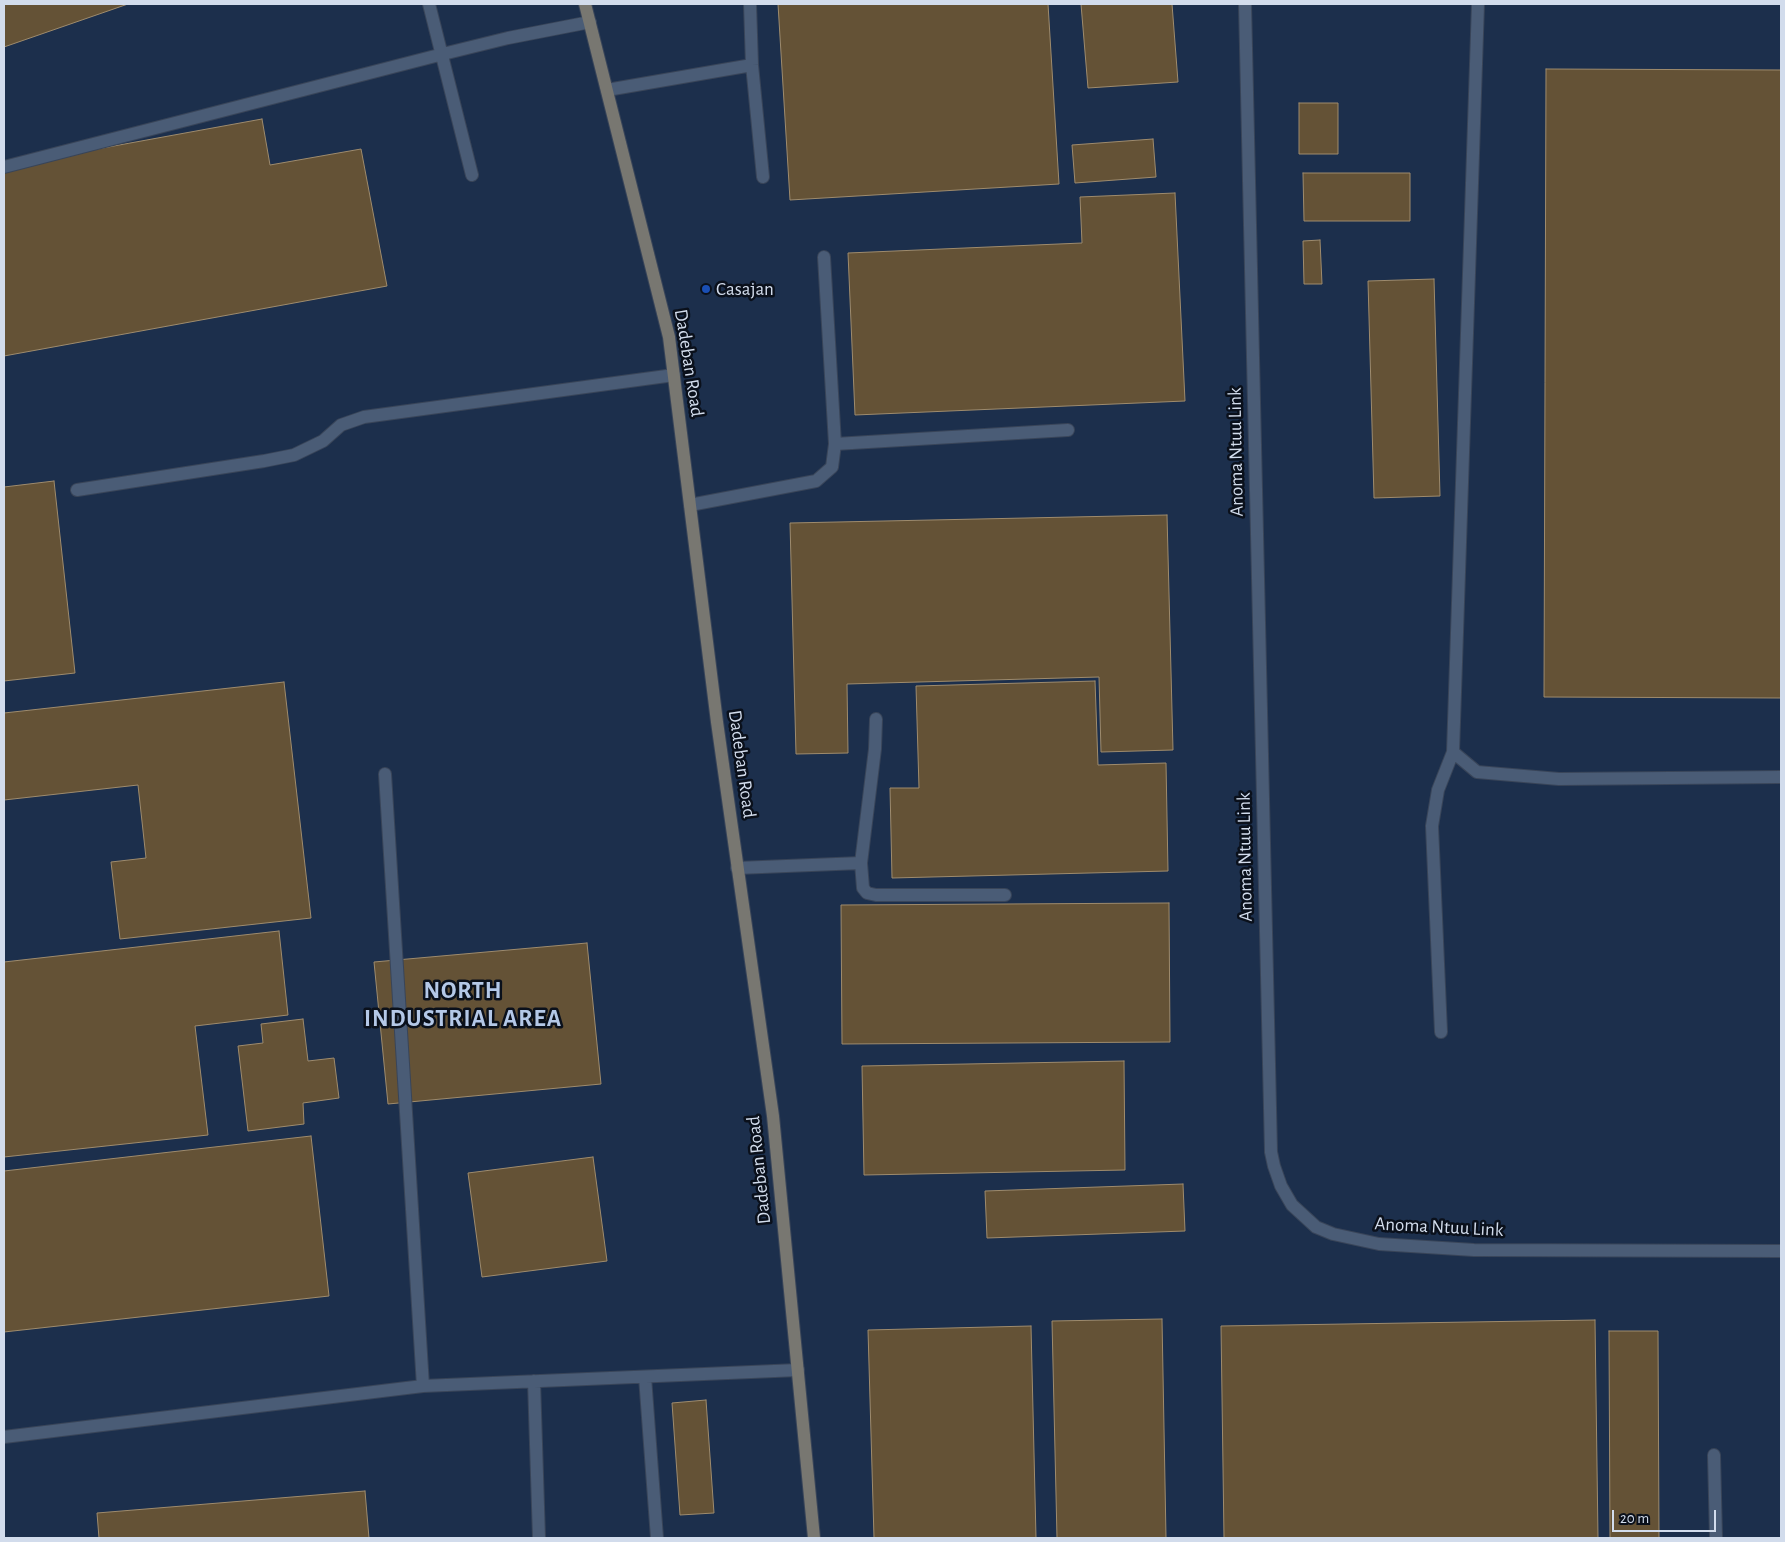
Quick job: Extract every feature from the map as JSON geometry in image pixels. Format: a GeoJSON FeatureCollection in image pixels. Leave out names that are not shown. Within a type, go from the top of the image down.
{"type":"FeatureCollection","features":[{"type":"Feature","properties":{"kind":"street","name":"Dadeban Road"},"geometry":{"type":"LineString","coordinates":[[585,4],[669,337],[716,722],[773,1116],[814,1538]]}},
{"type":"Feature","properties":{"kind":"lane"},"geometry":{"type":"LineString","coordinates":[[429,4],[472,175]]}},
{"type":"Feature","properties":{"kind":"lane"},"geometry":{"type":"LineString","coordinates":[[750,4],[752,65],[763,178]]}},
{"type":"Feature","properties":{"kind":"lane","name":"Anoma Ntuu Link"},"geometry":{"type":"LineString","coordinates":[[1245,4],[1271,1152],[1281,1186],[1292,1205],[1316,1227],[1333,1234],[1378,1244],[1474,1250],[1781,1251]]}},
{"type":"Feature","properties":{"kind":"lane"},"geometry":{"type":"LineString","coordinates":[[1441,1032],[1432,826],[1438,790],[1453,752],[1478,4]]}},
{"type":"Feature","properties":{"kind":"lane"},"geometry":{"type":"LineString","coordinates":[[4,168],[443,54],[508,38],[590,22]]}},
{"type":"Feature","properties":{"kind":"lane"},"geometry":{"type":"LineString","coordinates":[[607,90],[752,65]]}},
{"type":"Feature","properties":{"kind":"lane"},"geometry":{"type":"LineString","coordinates":[[690,505],[816,482],[832,467],[835,444],[824,257]]}},
{"type":"Feature","properties":{"kind":"lane"},"geometry":{"type":"LineString","coordinates":[[77,490],[294,455],[323,441],[341,425],[364,417],[674,375]]}},
{"type":"Feature","properties":{"kind":"lane"},"geometry":{"type":"LineString","coordinates":[[835,444],[1068,430]]}},
{"type":"Feature","properties":{"kind":"lane"},"geometry":{"type":"LineString","coordinates":[[876,719],[875,749],[861,863],[862,885],[867,893],[1005,895]]}},
{"type":"Feature","properties":{"kind":"lane"},"geometry":{"type":"LineString","coordinates":[[1453,752],[1477,772],[1559,778],[1781,777]]}},
{"type":"Feature","properties":{"kind":"lane"},"geometry":{"type":"LineString","coordinates":[[385,774],[423,1386]]}},
{"type":"Feature","properties":{"kind":"lane"},"geometry":{"type":"LineString","coordinates":[[737,868],[861,863]]}},
{"type":"Feature","properties":{"kind":"lane"},"geometry":{"type":"LineString","coordinates":[[4,1437],[423,1386],[798,1370]]}},
{"type":"Feature","properties":{"kind":"lane"},"geometry":{"type":"LineString","coordinates":[[645,1377],[657,1538]]}},
{"type":"Feature","properties":{"kind":"lane"},"geometry":{"type":"LineString","coordinates":[[534,1381],[540,1538]]}},
{"type":"Feature","properties":{"kind":"lane"},"geometry":{"type":"LineString","coordinates":[[1714,1455],[1716,1538]]}},
{"type":"Feature","properties":{"kind":"shaded area"},"geometry":{"type":"Polygon","coordinates":[[[4,4],[1781,4],[1781,1538],[4,1538],[4,4]]]}},
{"type":"Feature","properties":{"kind":"building"},"geometry":{"type":"Polygon","coordinates":[[[4,4],[128,4],[4,47],[4,4]]]}},
{"type":"Feature","properties":{"kind":"building"},"geometry":{"type":"Polygon","coordinates":[[[778,4],[1048,4],[1059,184],[790,200],[778,4]]]}},
{"type":"Feature","properties":{"kind":"building"},"geometry":{"type":"Polygon","coordinates":[[[1081,4],[1172,4],[1178,82],[1088,88],[1081,4]]]}},
{"type":"Feature","properties":{"kind":"building"},"geometry":{"type":"Polygon","coordinates":[[[1546,69],[1781,70],[1781,698],[1544,697],[1546,69]]]}},
{"type":"Feature","properties":{"kind":"building"},"geometry":{"type":"Polygon","coordinates":[[[1299,103],[1338,103],[1338,154],[1299,154],[1299,103]]]}},
{"type":"Feature","properties":{"kind":"building"},"geometry":{"type":"Polygon","coordinates":[[[262,119],[270,165],[361,149],[387,286],[4,356],[4,166],[262,119]]]}},
{"type":"Feature","properties":{"kind":"building"},"geometry":{"type":"Polygon","coordinates":[[[1153,139],[1156,177],[1075,183],[1072,145],[1153,139]]]}},
{"type":"Feature","properties":{"kind":"building"},"geometry":{"type":"Polygon","coordinates":[[[1303,173],[1410,173],[1410,221],[1304,221],[1303,173]]]}},
{"type":"Feature","properties":{"kind":"building"},"geometry":{"type":"Polygon","coordinates":[[[1175,193],[1185,401],[855,415],[848,253],[1082,243],[1080,197],[1175,193]]]}},
{"type":"Feature","properties":{"kind":"building"},"geometry":{"type":"Polygon","coordinates":[[[1320,240],[1322,284],[1304,284],[1303,241],[1320,240]]]}},
{"type":"Feature","properties":{"kind":"building"},"geometry":{"type":"Polygon","coordinates":[[[1434,279],[1440,496],[1374,498],[1368,281],[1434,279]]]}},
{"type":"Feature","properties":{"kind":"building"},"geometry":{"type":"Polygon","coordinates":[[[54,481],[75,673],[4,681],[4,487],[54,481]]]}},
{"type":"Feature","properties":{"kind":"building"},"geometry":{"type":"Polygon","coordinates":[[[1167,515],[1173,750],[1101,752],[1099,677],[847,684],[848,753],[796,754],[790,523],[1167,515]]]}},
{"type":"Feature","properties":{"kind":"building"},"geometry":{"type":"Polygon","coordinates":[[[1095,681],[1098,765],[1166,763],[1168,871],[892,878],[890,788],[919,788],[916,686],[1095,681]]]}},
{"type":"Feature","properties":{"kind":"building"},"geometry":{"type":"Polygon","coordinates":[[[284,682],[311,918],[120,939],[111,862],[146,858],[138,785],[4,800],[4,713],[284,682]]]}},
{"type":"Feature","properties":{"kind":"building"},"geometry":{"type":"Polygon","coordinates":[[[1169,903],[1170,1042],[842,1044],[841,905],[1169,903]]]}},
{"type":"Feature","properties":{"kind":"building"},"geometry":{"type":"Polygon","coordinates":[[[279,931],[288,1015],[195,1026],[208,1135],[4,1157],[4,962],[279,931]]]}},
{"type":"Feature","properties":{"kind":"building"},"geometry":{"type":"Polygon","coordinates":[[[587,943],[601,1084],[388,1104],[374,962],[587,943]]]}},
{"type":"Feature","properties":{"kind":"building"},"geometry":{"type":"Polygon","coordinates":[[[303,1019],[308,1061],[334,1058],[339,1098],[303,1103],[304,1124],[248,1131],[238,1046],[263,1043],[261,1024],[303,1019]]]}},
{"type":"Feature","properties":{"kind":"building"},"geometry":{"type":"Polygon","coordinates":[[[1124,1061],[1125,1170],[864,1175],[862,1066],[1124,1061]]]}},
{"type":"Feature","properties":{"kind":"building"},"geometry":{"type":"Polygon","coordinates":[[[311,1136],[329,1296],[4,1332],[4,1171],[311,1136]]]}},
{"type":"Feature","properties":{"kind":"building"},"geometry":{"type":"Polygon","coordinates":[[[593,1157],[607,1261],[482,1277],[468,1173],[593,1157]]]}},
{"type":"Feature","properties":{"kind":"building"},"geometry":{"type":"Polygon","coordinates":[[[1183,1184],[1185,1231],[987,1238],[985,1191],[1183,1184]]]}},
{"type":"Feature","properties":{"kind":"building"},"geometry":{"type":"Polygon","coordinates":[[[1162,1319],[1166,1538],[1057,1538],[1052,1321],[1162,1319]]]}},
{"type":"Feature","properties":{"kind":"building"},"geometry":{"type":"Polygon","coordinates":[[[1595,1320],[1598,1538],[1224,1538],[1221,1326],[1595,1320]]]}},
{"type":"Feature","properties":{"kind":"building"},"geometry":{"type":"Polygon","coordinates":[[[1031,1326],[1036,1538],[874,1538],[868,1330],[1031,1326]]]}},
{"type":"Feature","properties":{"kind":"building"},"geometry":{"type":"Polygon","coordinates":[[[1609,1331],[1658,1331],[1659,1538],[1610,1538],[1609,1331]]]}},
{"type":"Feature","properties":{"kind":"building"},"geometry":{"type":"Polygon","coordinates":[[[706,1400],[714,1513],[680,1515],[672,1403],[706,1400]]]}},
{"type":"Feature","properties":{"kind":"building"},"geometry":{"type":"Polygon","coordinates":[[[365,1491],[369,1538],[99,1538],[97,1513],[365,1491]]]}},
{"type":"Feature","properties":{"kind":"place","name":"Casajan"},"geometry":{"type":"Point","coordinates":[706,289]}},
{"type":"Feature","properties":{"kind":"district","name":"NORTH INDUSTRIAL AREA"},"geometry":{"type":"Point","coordinates":[463,1005]}}]}
